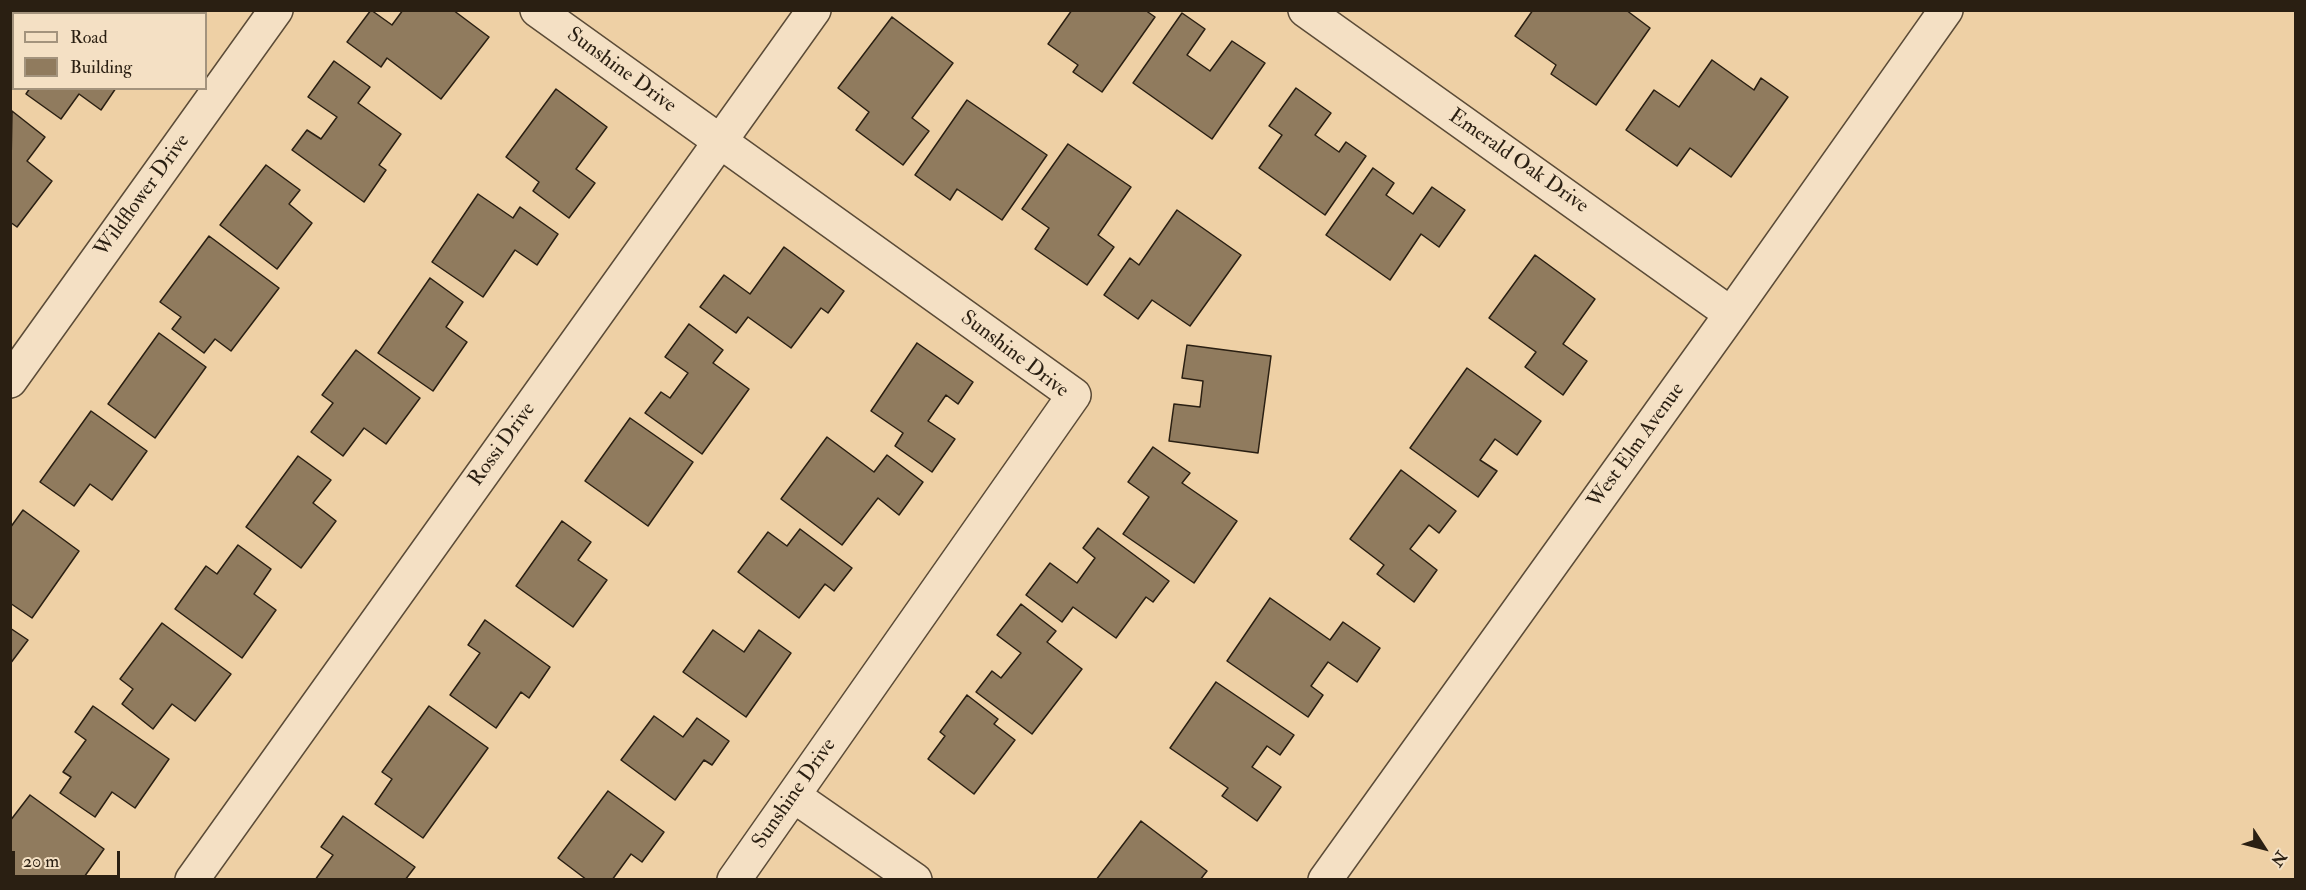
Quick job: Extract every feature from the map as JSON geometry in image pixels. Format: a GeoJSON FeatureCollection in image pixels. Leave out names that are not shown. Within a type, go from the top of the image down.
{"type":"FeatureCollection","features":[{"type":"Feature","properties":{"kind":"street","name":"Wildflower Drive"},"geometry":{"type":"LineString","coordinates":[[10,381],[276,10]]}},
{"type":"Feature","properties":{"kind":"street","name":"Sunshine Drive"},"geometry":{"type":"LineString","coordinates":[[537,10],[1074,395],[735,879]]}},
{"type":"Feature","properties":{"kind":"street","name":"Rossi Drive"},"geometry":{"type":"LineString","coordinates":[[192,879],[814,10]]}},
{"type":"Feature","properties":{"kind":"street","name":"Emerald Oak Drive"},"geometry":{"type":"LineString","coordinates":[[1305,10],[1731,314]]}},
{"type":"Feature","properties":{"kind":"street","name":"West Elm Avenue"},"geometry":{"type":"LineString","coordinates":[[1325,879],[1731,314],[1946,10]]}},
{"type":"Feature","properties":{"kind":"street"},"geometry":{"type":"LineString","coordinates":[[794,796],[915,879]]}},
{"type":"Feature","properties":{"kind":"building"},"geometry":{"type":"Polygon","coordinates":[[[82,10],[147,10],[146,12],[84,12],[82,10]]]}},
{"type":"Feature","properties":{"kind":"building"},"geometry":{"type":"Polygon","coordinates":[[[371,10],[392,25],[403,10],[453,10],[489,37],[441,99],[387,58],[381,67],[347,42],[371,10]]]}},
{"type":"Feature","properties":{"kind":"building"},"geometry":{"type":"Polygon","coordinates":[[[1072,10],[1145,10],[1155,17],[1102,92],[1073,72],[1078,65],[1048,44],[1072,10]]]}},
{"type":"Feature","properties":{"kind":"building"},"geometry":{"type":"Polygon","coordinates":[[[1533,10],[1626,10],[1650,28],[1596,105],[1551,74],[1556,65],[1515,36],[1533,10]]]}},
{"type":"Feature","properties":{"kind":"building"},"geometry":{"type":"Polygon","coordinates":[[[1182,13],[1205,29],[1187,55],[1210,71],[1232,41],[1265,63],[1212,139],[1133,83],[1182,13]]]}},
{"type":"Feature","properties":{"kind":"building"},"geometry":{"type":"Polygon","coordinates":[[[892,17],[953,63],[912,118],[929,131],[903,165],[856,130],[869,112],[838,88],[892,17]]]}},
{"type":"Feature","properties":{"kind":"building"},"geometry":{"type":"Polygon","coordinates":[[[1712,60],[1754,90],[1761,78],[1788,97],[1731,177],[1690,148],[1677,166],[1626,130],[1654,90],[1679,107],[1712,60]]]}},
{"type":"Feature","properties":{"kind":"building"},"geometry":{"type":"Polygon","coordinates":[[[334,61],[370,87],[358,103],[401,134],[379,165],[386,170],[364,202],[292,150],[307,130],[321,139],[337,117],[308,97],[334,61]]]}},
{"type":"Feature","properties":{"kind":"building"},"geometry":{"type":"Polygon","coordinates":[[[1296,88],[1331,113],[1315,135],[1339,152],[1346,142],[1366,156],[1325,215],[1259,168],[1282,135],[1269,126],[1296,88]]]}},
{"type":"Feature","properties":{"kind":"building"},"geometry":{"type":"Polygon","coordinates":[[[556,89],[607,127],[576,169],[595,183],[569,218],[533,191],[539,182],[506,157],[556,89]]]}},
{"type":"Feature","properties":{"kind":"building"},"geometry":{"type":"Polygon","coordinates":[[[29,90],[115,90],[101,110],[79,94],[61,119],[26,94],[29,90]]]}},
{"type":"Feature","properties":{"kind":"building"},"geometry":{"type":"Polygon","coordinates":[[[967,100],[1047,155],[1002,220],[957,189],[950,200],[915,175],[967,100]]]}},
{"type":"Feature","properties":{"kind":"building"},"geometry":{"type":"Polygon","coordinates":[[[12,111],[45,137],[27,161],[52,181],[17,227],[10,222],[12,111]]]}},
{"type":"Feature","properties":{"kind":"building"},"geometry":{"type":"Polygon","coordinates":[[[1068,144],[1131,187],[1098,235],[1114,247],[1087,285],[1035,249],[1049,228],[1022,209],[1068,144]]]}},
{"type":"Feature","properties":{"kind":"building"},"geometry":{"type":"Polygon","coordinates":[[[266,165],[300,190],[289,204],[312,223],[277,269],[220,225],[266,165]]]}},
{"type":"Feature","properties":{"kind":"building"},"geometry":{"type":"Polygon","coordinates":[[[1373,168],[1394,183],[1386,195],[1413,214],[1432,187],[1465,210],[1439,247],[1421,234],[1390,280],[1326,235],[1373,168]]]}},
{"type":"Feature","properties":{"kind":"building"},"geometry":{"type":"Polygon","coordinates":[[[478,194],[513,218],[520,207],[558,234],[537,265],[515,250],[483,297],[432,262],[478,194]]]}},
{"type":"Feature","properties":{"kind":"building"},"geometry":{"type":"Polygon","coordinates":[[[1177,210],[1241,255],[1190,326],[1152,300],[1138,319],[1104,295],[1130,258],[1139,265],[1177,210]]]}},
{"type":"Feature","properties":{"kind":"building"},"geometry":{"type":"Polygon","coordinates":[[[209,236],[279,288],[231,351],[215,339],[204,353],[172,329],[181,317],[160,302],[209,236]]]}},
{"type":"Feature","properties":{"kind":"building"},"geometry":{"type":"Polygon","coordinates":[[[784,247],[844,291],[828,313],[821,308],[791,348],[748,317],[736,333],[700,307],[724,275],[750,294],[784,247]]]}},
{"type":"Feature","properties":{"kind":"building"},"geometry":{"type":"Polygon","coordinates":[[[1535,255],[1595,299],[1563,344],[1587,361],[1563,395],[1525,367],[1536,352],[1489,318],[1535,255]]]}},
{"type":"Feature","properties":{"kind":"building"},"geometry":{"type":"Polygon","coordinates":[[[430,278],[463,302],[446,327],[467,342],[433,391],[378,353],[430,278]]]}},
{"type":"Feature","properties":{"kind":"building"},"geometry":{"type":"Polygon","coordinates":[[[689,324],[723,350],[713,363],[749,389],[702,454],[645,413],[661,392],[670,398],[688,373],[665,357],[689,324]]]}},
{"type":"Feature","properties":{"kind":"building"},"geometry":{"type":"Polygon","coordinates":[[[159,333],[206,367],[155,438],[108,404],[159,333]]]}},
{"type":"Feature","properties":{"kind":"building"},"geometry":{"type":"Polygon","coordinates":[[[917,343],[973,382],[958,404],[946,395],[928,421],[955,439],[932,472],[895,446],[903,433],[871,411],[917,343]]]}},
{"type":"Feature","properties":{"kind":"building"},"geometry":{"type":"Polygon","coordinates":[[[1187,345],[1271,356],[1258,453],[1169,441],[1174,404],[1200,407],[1203,381],[1182,378],[1187,345]]]}},
{"type":"Feature","properties":{"kind":"building"},"geometry":{"type":"Polygon","coordinates":[[[356,350],[420,398],[386,444],[364,428],[343,456],[311,432],[333,403],[322,395],[356,350]]]}},
{"type":"Feature","properties":{"kind":"building"},"geometry":{"type":"Polygon","coordinates":[[[1467,368],[1541,421],[1517,455],[1495,439],[1480,460],[1497,471],[1478,497],[1410,448],[1467,368]]]}},
{"type":"Feature","properties":{"kind":"building"},"geometry":{"type":"Polygon","coordinates":[[[91,411],[147,451],[112,500],[90,484],[74,506],[40,482],[91,411]]]}},
{"type":"Feature","properties":{"kind":"building"},"geometry":{"type":"Polygon","coordinates":[[[630,418],[693,462],[648,526],[585,481],[630,418]]]}},
{"type":"Feature","properties":{"kind":"building"},"geometry":{"type":"Polygon","coordinates":[[[827,437],[874,472],[887,455],[923,482],[899,515],[878,498],[842,545],[781,499],[827,437]]]}},
{"type":"Feature","properties":{"kind":"building"},"geometry":{"type":"Polygon","coordinates":[[[1153,447],[1190,473],[1182,483],[1237,521],[1194,583],[1123,534],[1149,497],[1128,482],[1153,447]]]}},
{"type":"Feature","properties":{"kind":"building"},"geometry":{"type":"Polygon","coordinates":[[[298,456],[331,480],[313,503],[336,521],[301,568],[246,527],[298,456]]]}},
{"type":"Feature","properties":{"kind":"building"},"geometry":{"type":"Polygon","coordinates":[[[1401,470],[1456,511],[1439,533],[1429,525],[1410,549],[1437,570],[1414,602],[1377,574],[1384,565],[1350,539],[1401,470]]]}},
{"type":"Feature","properties":{"kind":"building"},"geometry":{"type":"Polygon","coordinates":[[[23,510],[79,551],[32,618],[10,603],[10,528],[23,510]]]}},
{"type":"Feature","properties":{"kind":"building"},"geometry":{"type":"Polygon","coordinates":[[[562,521],[591,542],[578,560],[607,580],[573,627],[516,586],[562,521]]]}},
{"type":"Feature","properties":{"kind":"building"},"geometry":{"type":"Polygon","coordinates":[[[1098,528],[1169,581],[1153,602],[1146,597],[1116,638],[1073,607],[1062,622],[1026,595],[1050,563],[1077,583],[1095,558],[1083,548],[1098,528]]]}},
{"type":"Feature","properties":{"kind":"building"},"geometry":{"type":"Polygon","coordinates":[[[800,529],[852,568],[834,591],[825,584],[799,618],[738,572],[768,532],[787,546],[800,529]]]}},
{"type":"Feature","properties":{"kind":"building"},"geometry":{"type":"Polygon","coordinates":[[[238,545],[271,569],[254,594],[276,610],[242,658],[175,609],[206,566],[217,574],[238,545]]]}},
{"type":"Feature","properties":{"kind":"building"},"geometry":{"type":"Polygon","coordinates":[[[1270,598],[1330,640],[1343,622],[1380,648],[1357,682],[1328,662],[1311,686],[1323,695],[1308,717],[1227,661],[1270,598]]]}},
{"type":"Feature","properties":{"kind":"building"},"geometry":{"type":"Polygon","coordinates":[[[1021,604],[1056,631],[1047,642],[1082,669],[1032,734],[976,692],[992,671],[1001,678],[1021,653],[997,635],[1021,604]]]}},
{"type":"Feature","properties":{"kind":"building"},"geometry":{"type":"Polygon","coordinates":[[[485,620],[550,667],[529,698],[521,692],[496,728],[450,695],[480,653],[468,645],[485,620]]]}},
{"type":"Feature","properties":{"kind":"building"},"geometry":{"type":"Polygon","coordinates":[[[162,623],[231,674],[195,721],[172,704],[153,729],[122,704],[133,689],[120,679],[162,623]]]}},
{"type":"Feature","properties":{"kind":"building"},"geometry":{"type":"Polygon","coordinates":[[[10,628],[28,640],[10,664],[10,628]]]}},
{"type":"Feature","properties":{"kind":"building"},"geometry":{"type":"Polygon","coordinates":[[[713,630],[744,652],[759,630],[791,653],[746,717],[683,672],[713,630]]]}},
{"type":"Feature","properties":{"kind":"building"},"geometry":{"type":"Polygon","coordinates":[[[1216,682],[1294,735],[1280,755],[1267,746],[1252,767],[1281,787],[1257,821],[1222,796],[1228,788],[1170,748],[1216,682]]]}},
{"type":"Feature","properties":{"kind":"building"},"geometry":{"type":"Polygon","coordinates":[[[967,695],[998,719],[994,724],[1015,740],[974,794],[928,759],[945,736],[940,732],[967,695]]]}},
{"type":"Feature","properties":{"kind":"building"},"geometry":{"type":"Polygon","coordinates":[[[93,706],[169,759],[135,808],[112,792],[95,817],[60,793],[71,777],[63,772],[86,740],[75,732],[93,706]]]}},
{"type":"Feature","properties":{"kind":"building"},"geometry":{"type":"Polygon","coordinates":[[[429,706],[488,748],[423,838],[375,804],[392,779],[382,772],[429,706]]]}},
{"type":"Feature","properties":{"kind":"building"},"geometry":{"type":"Polygon","coordinates":[[[654,716],[683,737],[697,718],[729,741],[712,765],[704,760],[675,800],[621,760],[654,716]]]}},
{"type":"Feature","properties":{"kind":"building"},"geometry":{"type":"Polygon","coordinates":[[[608,791],[664,832],[642,862],[631,854],[612,880],[587,880],[558,858],[608,791]]]}},
{"type":"Feature","properties":{"kind":"building"},"geometry":{"type":"Polygon","coordinates":[[[30,795],[104,849],[82,880],[10,880],[10,821],[30,795]]]}},
{"type":"Feature","properties":{"kind":"building"},"geometry":{"type":"Polygon","coordinates":[[[343,816],[415,867],[405,880],[315,880],[333,855],[321,847],[343,816]]]}},
{"type":"Feature","properties":{"kind":"building"},"geometry":{"type":"Polygon","coordinates":[[[1141,821],[1207,871],[1200,880],[1096,880],[1141,821]]]}}]}
